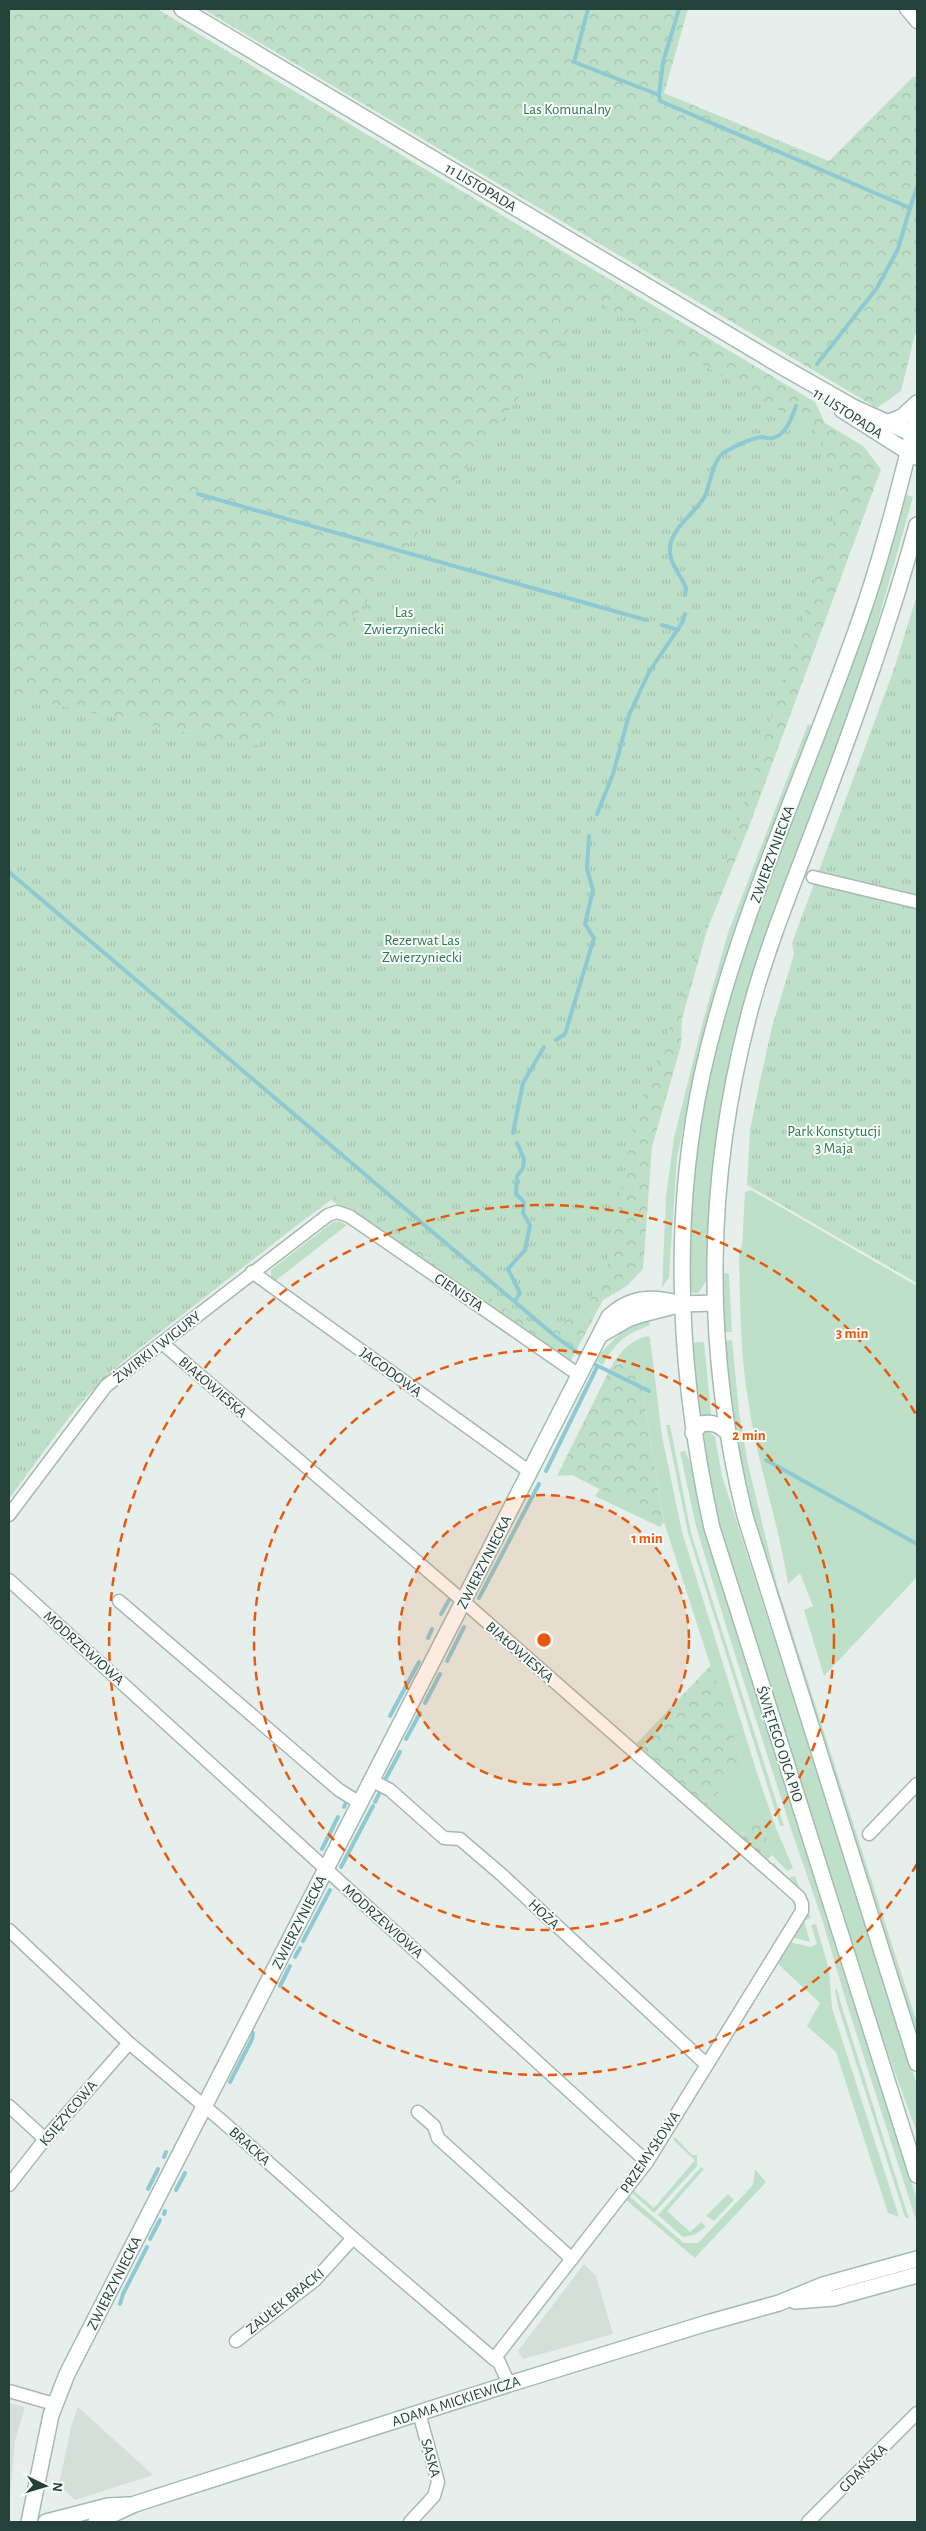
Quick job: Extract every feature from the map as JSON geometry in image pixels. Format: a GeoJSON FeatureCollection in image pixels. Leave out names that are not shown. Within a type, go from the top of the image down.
{"type":"FeatureCollection","features":[{"type":"Feature","properties":{"kind":"street","name":"11 LISTOPADA"},"geometry":{"type":"LineString","coordinates":[[182,9],[781,366],[853,407],[915,435]]}},
{"type":"Feature","properties":{"kind":"street"},"geometry":{"type":"LineString","coordinates":[[906,9],[917,22]]}},
{"type":"Feature","properties":{"kind":"street","name":"11 LISTOPADA"},"geometry":{"type":"LineString","coordinates":[[781,366],[825,399],[913,455]]}},
{"type":"Feature","properties":{"kind":"street"},"geometry":{"type":"LineString","coordinates":[[889,422],[902,417],[917,404]]}},
{"type":"Feature","properties":{"kind":"street","name":"ZWIERZYNIECKA"},"geometry":{"type":"LineString","coordinates":[[682,1304],[681,1271],[688,1168],[702,1076],[716,1020],[754,902],[865,606],[913,455],[917,415]]}},
{"type":"Feature","properties":{"kind":"street","name":"ZWIERZYNIECKA"},"geometry":{"type":"LineString","coordinates":[[29,2522],[54,2404],[67,2374],[602,1334],[609,1317],[618,1308],[628,1304],[658,1298],[682,1304],[714,1303],[715,1225],[720,1161],[738,1058],[752,1005],[773,941],[870,680],[895,607],[917,525]]}},
{"type":"Feature","properties":{"kind":"street"},"geometry":{"type":"LineString","coordinates":[[813,877],[917,902]]}},
{"type":"Feature","properties":{"kind":"street","name":"CIENISTA"},"geometry":{"type":"LineString","coordinates":[[337,1212],[349,1216],[581,1372]]}},
{"type":"Feature","properties":{"kind":"street","name":"ŻWIRKI I WIGURY"},"geometry":{"type":"LineString","coordinates":[[9,1515],[106,1386],[252,1272],[328,1215],[337,1212]]}},
{"type":"Feature","properties":{"kind":"street","name":"JAGODOWA"},"geometry":{"type":"LineString","coordinates":[[252,1272],[530,1472]]}},
{"type":"Feature","properties":{"kind":"street"},"geometry":{"type":"LineString","coordinates":[[714,1303],[726,1431],[751,1539],[917,2063]]}},
{"type":"Feature","properties":{"kind":"street","name":"ŚWIĘTEGO OJCA PIO"},"geometry":{"type":"LineString","coordinates":[[682,1304],[683,1339],[693,1433],[712,1528],[917,2175]]}},
{"type":"Feature","properties":{"kind":"street","name":"BIAŁOWIESKA"},"geometry":{"type":"LineString","coordinates":[[162,1343],[463,1601],[799,1897],[803,1907]]}},
{"type":"Feature","properties":{"kind":"street"},"geometry":{"type":"LineString","coordinates":[[693,1433],[701,1424],[709,1423],[720,1426],[726,1431]]}},
{"type":"Feature","properties":{"kind":"street","name":"MODRZEWIOWA"},"geometry":{"type":"LineString","coordinates":[[9,1580],[646,2162]]}},
{"type":"Feature","properties":{"kind":"street"},"geometry":{"type":"LineString","coordinates":[[119,1601],[339,1790],[360,1802]]}},
{"type":"Feature","properties":{"kind":"street","name":"HOŻA"},"geometry":{"type":"LineString","coordinates":[[371,1780],[390,1790],[444,1838],[460,1838],[707,2065]]}},
{"type":"Feature","properties":{"kind":"street"},"geometry":{"type":"LineString","coordinates":[[870,1834],[917,1784]]}},
{"type":"Feature","properties":{"kind":"street","name":"PRZEMYSŁOWA"},"geometry":{"type":"LineString","coordinates":[[494,2359],[646,2162],[803,1907]]}},
{"type":"Feature","properties":{"kind":"street","name":"BRACKA"},"geometry":{"type":"LineString","coordinates":[[9,1930],[128,2043],[222,2121],[353,2238],[494,2359]]}},
{"type":"Feature","properties":{"kind":"street","name":"KSIĘŻYCOWA"},"geometry":{"type":"LineString","coordinates":[[9,2186],[45,2140],[128,2043]]}},
{"type":"Feature","properties":{"kind":"street"},"geometry":{"type":"LineString","coordinates":[[9,2106],[45,2140]]}},
{"type":"Feature","properties":{"kind":"street"},"geometry":{"type":"LineString","coordinates":[[418,2112],[434,2126],[438,2138],[446,2151],[572,2258]]}},
{"type":"Feature","properties":{"kind":"street","name":"ZAUŁEK BRACKI"},"geometry":{"type":"LineString","coordinates":[[236,2341],[315,2280],[353,2238]]}},
{"type":"Feature","properties":{"kind":"street","name":"ADAMA MICKIEWICZA"},"geometry":{"type":"LineString","coordinates":[[97,2522],[135,2504],[509,2384],[778,2303],[823,2285],[917,2259]]}},
{"type":"Feature","properties":{"kind":"street","name":"ADAMA MICKIEWICZA"},"geometry":{"type":"LineString","coordinates":[[778,2303],[834,2298],[917,2275]]}},
{"type":"Feature","properties":{"kind":"street"},"geometry":{"type":"LineString","coordinates":[[494,2359],[499,2362],[509,2384]]}},
{"type":"Feature","properties":{"kind":"street"},"geometry":{"type":"LineString","coordinates":[[9,2391],[54,2404]]}},
{"type":"Feature","properties":{"kind":"street","name":"SASKA"},"geometry":{"type":"LineString","coordinates":[[410,2522],[434,2496],[438,2482],[419,2413]]}},
{"type":"Feature","properties":{"kind":"street","name":"GDAŃSKA"},"geometry":{"type":"LineString","coordinates":[[808,2522],[917,2413]]}},
{"type":"Feature","properties":{"kind":"street","name":"ADAMA MICKIEWICZA"},"geometry":{"type":"LineString","coordinates":[[46,2522],[108,2506],[135,2504]]}},
{"type":"Feature","properties":{"kind":"shaded area"},"geometry":{"type":"Polygon","coordinates":[[[584,2264],[596,2276],[613,2334],[523,2359],[518,2351],[584,2264]]]}},
{"type":"Feature","properties":{"kind":"shaded area"},"geometry":{"type":"Polygon","coordinates":[[[9,2403],[25,2407],[15,2441],[9,2508],[9,2403]]]}},
{"type":"Feature","properties":{"kind":"shaded area"},"geometry":{"type":"Polygon","coordinates":[[[78,2407],[153,2475],[75,2500],[59,2485],[71,2427],[78,2407]]]}},
{"type":"Feature","properties":{"kind":"green space","name":"Rezerwat Las Zwierzyniecki"},"geometry":{"type":"Polygon","coordinates":[[[9,9],[157,9],[815,402],[825,423],[863,446],[881,469],[750,824],[707,930],[682,1019],[681,1045],[652,1147],[643,1269],[627,1286],[603,1300],[569,1364],[331,1200],[159,1330],[105,1378],[66,1421],[9,1499],[9,9]]]}},
{"type":"Feature","properties":{"kind":"green space","name":"Las Komunalny"},"geometry":{"type":"Polygon","coordinates":[[[203,9],[688,9],[664,93],[829,161],[913,77],[917,76],[917,326],[901,391],[877,408],[203,9]]]}},
{"type":"Feature","properties":{"kind":"green space","name":"Rezerwat Las Zwierzyniecki"},"geometry":{"type":"Polygon","coordinates":[[[592,299],[816,432],[842,494],[686,985],[635,1116],[607,1266],[584,1313],[539,1331],[337,1194],[104,1376],[81,1401],[9,1498],[9,695],[257,748],[592,299]]]}},
{"type":"Feature","properties":{"kind":"green space"},"geometry":{"type":"Polygon","coordinates":[[[905,494],[913,497],[859,688],[761,956],[737,1031],[723,1100],[712,1176],[708,1279],[698,1293],[693,1293],[689,1288],[693,1180],[701,1118],[722,1023],[752,928],[872,607],[905,494]]]}},
{"type":"Feature","properties":{"kind":"green space","name":"Park Konstytucji 3 Maja"},"geometry":{"type":"Polygon","coordinates":[[[917,595],[917,1283],[747,1185],[750,1130],[772,1027],[794,954],[792,943],[893,672],[917,595]]]}},
{"type":"Feature","properties":{"kind":"green space"},"geometry":{"type":"Polygon","coordinates":[[[808,724],[812,726],[726,960],[702,1041],[677,1157],[669,1277],[662,1288],[666,1197],[674,1138],[703,1021],[728,933],[808,724]]]}},
{"type":"Feature","properties":{"kind":"green space"},"geometry":{"type":"Polygon","coordinates":[[[751,1190],[917,1286],[917,1577],[824,1676],[804,1610],[813,1606],[800,1573],[788,1584],[753,1428],[746,1386],[741,1328],[739,1250],[742,1246],[745,1192],[751,1190]]]}},
{"type":"Feature","properties":{"kind":"green space"},"geometry":{"type":"Polygon","coordinates":[[[339,1221],[347,1225],[275,1281],[271,1277],[271,1270],[333,1222],[339,1221]]]}},
{"type":"Feature","properties":{"kind":"green space"},"geometry":{"type":"Polygon","coordinates":[[[724,1273],[729,1274],[732,1332],[723,1332],[722,1293],[724,1273]]]}},
{"type":"Feature","properties":{"kind":"green space"},"geometry":{"type":"Polygon","coordinates":[[[650,1320],[649,1326],[627,1336],[616,1345],[603,1365],[594,1360],[627,1326],[650,1320]]]}},
{"type":"Feature","properties":{"kind":"green space"},"geometry":{"type":"Polygon","coordinates":[[[648,1336],[650,1338],[662,1436],[682,1532],[757,1773],[776,1828],[793,1868],[787,1871],[772,1855],[759,1816],[740,1836],[706,1806],[743,1766],[664,1522],[660,1527],[595,1496],[600,1489],[664,1521],[645,1409],[643,1372],[622,1361],[611,1367],[626,1347],[648,1336]]]}},
{"type":"Feature","properties":{"kind":"green space"},"geometry":{"type":"Polygon","coordinates":[[[732,1340],[739,1412],[748,1464],[777,1585],[917,2023],[917,2037],[751,1514],[735,1428],[724,1341],[732,1340]]]}},
{"type":"Feature","properties":{"kind":"green space"},"geometry":{"type":"Polygon","coordinates":[[[704,1342],[711,1417],[699,1418],[690,1343],[704,1342]]]}},
{"type":"Feature","properties":{"kind":"green space"},"geometry":{"type":"Polygon","coordinates":[[[631,1359],[638,1364],[643,1372],[645,1409],[664,1522],[572,1475],[557,1476],[611,1367],[631,1359]]]}},
{"type":"Feature","properties":{"kind":"green space"},"geometry":{"type":"Polygon","coordinates":[[[666,1425],[670,1425],[691,1533],[784,1826],[780,1826],[688,1533],[666,1425]]]}},
{"type":"Feature","properties":{"kind":"green space"},"geometry":{"type":"Polygon","coordinates":[[[707,1430],[715,1437],[722,1476],[917,2085],[917,2133],[863,1985],[714,1509],[700,1435],[707,1430]]]}},
{"type":"Feature","properties":{"kind":"green space"},"geometry":{"type":"Polygon","coordinates":[[[685,1451],[690,1463],[704,1524],[733,1623],[917,2200],[917,2217],[915,2217],[846,2001],[822,1919],[726,1626],[696,1526],[680,1452],[685,1451]]]}},
{"type":"Feature","properties":{"kind":"green space"},"geometry":{"type":"Polygon","coordinates":[[[711,1665],[743,1766],[706,1806],[636,1744],[711,1665]]]}},
{"type":"Feature","properties":{"kind":"green space"},"geometry":{"type":"Polygon","coordinates":[[[759,1815],[772,1855],[767,1860],[740,1836],[759,1815]]]}},
{"type":"Feature","properties":{"kind":"green space"},"geometry":{"type":"Polygon","coordinates":[[[773,1862],[788,1878],[795,1876],[811,1918],[804,1920],[810,1942],[791,1937],[806,1911],[775,1870],[773,1862]]]}},
{"type":"Feature","properties":{"kind":"green space"},"geometry":{"type":"Polygon","coordinates":[[[816,1924],[829,1970],[832,2008],[899,2217],[888,2213],[836,2052],[807,2026],[820,2003],[778,1964],[789,1942],[810,1947],[817,1944],[811,1925],[816,1924]]]}},
{"type":"Feature","properties":{"kind":"green space"},"geometry":{"type":"Polygon","coordinates":[[[837,1989],[909,2219],[905,2217],[838,2006],[835,1990],[837,1989]]]}},
{"type":"Feature","properties":{"kind":"green space"},"geometry":{"type":"Polygon","coordinates":[[[675,2137],[692,2155],[697,2155],[697,2166],[654,2213],[632,2193],[634,2191],[654,2208],[695,2160],[673,2140],[675,2137]]]}},
{"type":"Feature","properties":{"kind":"green space"},"geometry":{"type":"Polygon","coordinates":[[[701,2167],[704,2169],[667,2211],[690,2232],[701,2222],[706,2227],[694,2235],[683,2237],[658,2215],[701,2167]]]}},
{"type":"Feature","properties":{"kind":"green space"},"geometry":{"type":"Polygon","coordinates":[[[755,2169],[766,2182],[695,2258],[626,2200],[629,2196],[684,2243],[698,2243],[753,2185],[755,2169]]]}},
{"type":"Feature","properties":{"kind":"green space"},"geometry":{"type":"Polygon","coordinates":[[[728,2194],[734,2200],[714,2221],[706,2216],[728,2194]]]}},
{"type":"Feature","properties":{"kind":"waterway"},"geometry":{"type":"LineString","coordinates":[[588,9],[574,62],[659,95],[660,101],[910,208],[898,249],[877,288],[817,364]]}},
{"type":"Feature","properties":{"kind":"waterway"},"geometry":{"type":"LineString","coordinates":[[659,95],[663,62],[679,9]]}},
{"type":"Feature","properties":{"kind":"waterway"},"geometry":{"type":"LineString","coordinates":[[910,208],[917,187]]}},
{"type":"Feature","properties":{"kind":"waterway"},"geometry":{"type":"LineString","coordinates":[[685,595],[686,588],[673,564],[670,552],[675,532],[705,496],[712,472],[721,455],[752,439],[777,437],[785,430],[796,406]]}},
{"type":"Feature","properties":{"kind":"waterway"},"geometry":{"type":"LineString","coordinates":[[198,494],[646,620]]}},
{"type":"Feature","properties":{"kind":"waterway"},"geometry":{"type":"LineString","coordinates":[[597,814],[613,774],[629,715],[649,672],[682,623],[685,614]]}},
{"type":"Feature","properties":{"kind":"waterway"},"geometry":{"type":"LineString","coordinates":[[662,625],[678,630]]}},
{"type":"Feature","properties":{"kind":"waterway"},"geometry":{"type":"LineString","coordinates":[[556,1040],[565,1034],[594,938],[585,924],[593,890],[587,869],[589,836]]}},
{"type":"Feature","properties":{"kind":"waterway"},"geometry":{"type":"LineString","coordinates":[[9,872],[555,1336],[585,1358]]}},
{"type":"Feature","properties":{"kind":"waterway"},"geometry":{"type":"LineString","coordinates":[[513,1133],[523,1083],[544,1047]]}},
{"type":"Feature","properties":{"kind":"waterway"},"geometry":{"type":"LineString","coordinates":[[515,1301],[520,1293],[508,1269],[525,1250],[530,1225],[523,1213],[524,1202],[516,1194],[517,1176],[523,1168],[524,1159],[517,1143]]}},
{"type":"Feature","properties":{"kind":"waterway"},"geometry":{"type":"LineString","coordinates":[[590,1362],[649,1391]]}},
{"type":"Feature","properties":{"kind":"waterway"},"geometry":{"type":"LineString","coordinates":[[546,1471],[597,1367]]}},
{"type":"Feature","properties":{"kind":"waterway"},"geometry":{"type":"LineString","coordinates":[[766,1460],[917,1544]]}},
{"type":"Feature","properties":{"kind":"waterway"},"geometry":{"type":"LineString","coordinates":[[479,1598],[539,1484]]}},
{"type":"Feature","properties":{"kind":"waterway"},"geometry":{"type":"LineString","coordinates":[[441,1614],[449,1600]]}},
{"type":"Feature","properties":{"kind":"waterway"},"geometry":{"type":"LineString","coordinates":[[447,1661],[464,1627]]}},
{"type":"Feature","properties":{"kind":"waterway"},"geometry":{"type":"LineString","coordinates":[[428,1638],[432,1629]]}},
{"type":"Feature","properties":{"kind":"waterway"},"geometry":{"type":"LineString","coordinates":[[390,1716],[419,1662]]}},
{"type":"Feature","properties":{"kind":"waterway"},"geometry":{"type":"LineString","coordinates":[[425,1703],[440,1674]]}},
{"type":"Feature","properties":{"kind":"waterway"},"geometry":{"type":"LineString","coordinates":[[406,1739],[420,1713]]}},
{"type":"Feature","properties":{"kind":"waterway"},"geometry":{"type":"LineString","coordinates":[[385,1780],[400,1752]]}},
{"type":"Feature","properties":{"kind":"waterway"},"geometry":{"type":"LineString","coordinates":[[375,1802],[381,1790]]}},
{"type":"Feature","properties":{"kind":"waterway"},"geometry":{"type":"LineString","coordinates":[[344,1807],[347,1800]]}},
{"type":"Feature","properties":{"kind":"waterway"},"geometry":{"type":"LineString","coordinates":[[341,1867],[373,1806]]}},
{"type":"Feature","properties":{"kind":"waterway"},"geometry":{"type":"LineString","coordinates":[[322,1849],[338,1817]]}},
{"type":"Feature","properties":{"kind":"waterway"},"geometry":{"type":"LineString","coordinates":[[303,1941],[330,1890]]}},
{"type":"Feature","properties":{"kind":"waterway"},"geometry":{"type":"LineString","coordinates":[[295,1957],[300,1948]]}},
{"type":"Feature","properties":{"kind":"waterway"},"geometry":{"type":"LineString","coordinates":[[280,1986],[290,1966]]}},
{"type":"Feature","properties":{"kind":"waterway"},"geometry":{"type":"LineString","coordinates":[[230,2082],[252,2039],[253,2033]]}},
{"type":"Feature","properties":{"kind":"waterway"},"geometry":{"type":"LineString","coordinates":[[164,2157],[166,2152]]}},
{"type":"Feature","properties":{"kind":"waterway"},"geometry":{"type":"LineString","coordinates":[[148,2189],[158,2169]]}},
{"type":"Feature","properties":{"kind":"waterway"},"geometry":{"type":"LineString","coordinates":[[176,2190],[185,2173]]}},
{"type":"Feature","properties":{"kind":"waterway"},"geometry":{"type":"LineString","coordinates":[[150,2239],[160,2220]]}},
{"type":"Feature","properties":{"kind":"waterway"},"geometry":{"type":"LineString","coordinates":[[120,2304],[123,2294],[147,2247]]}},
{"type":"Feature","properties":{"kind":"park label","name":"Las Zwierzyniecki"},"geometry":{"type":"Point","coordinates":[404,620]}}]}
